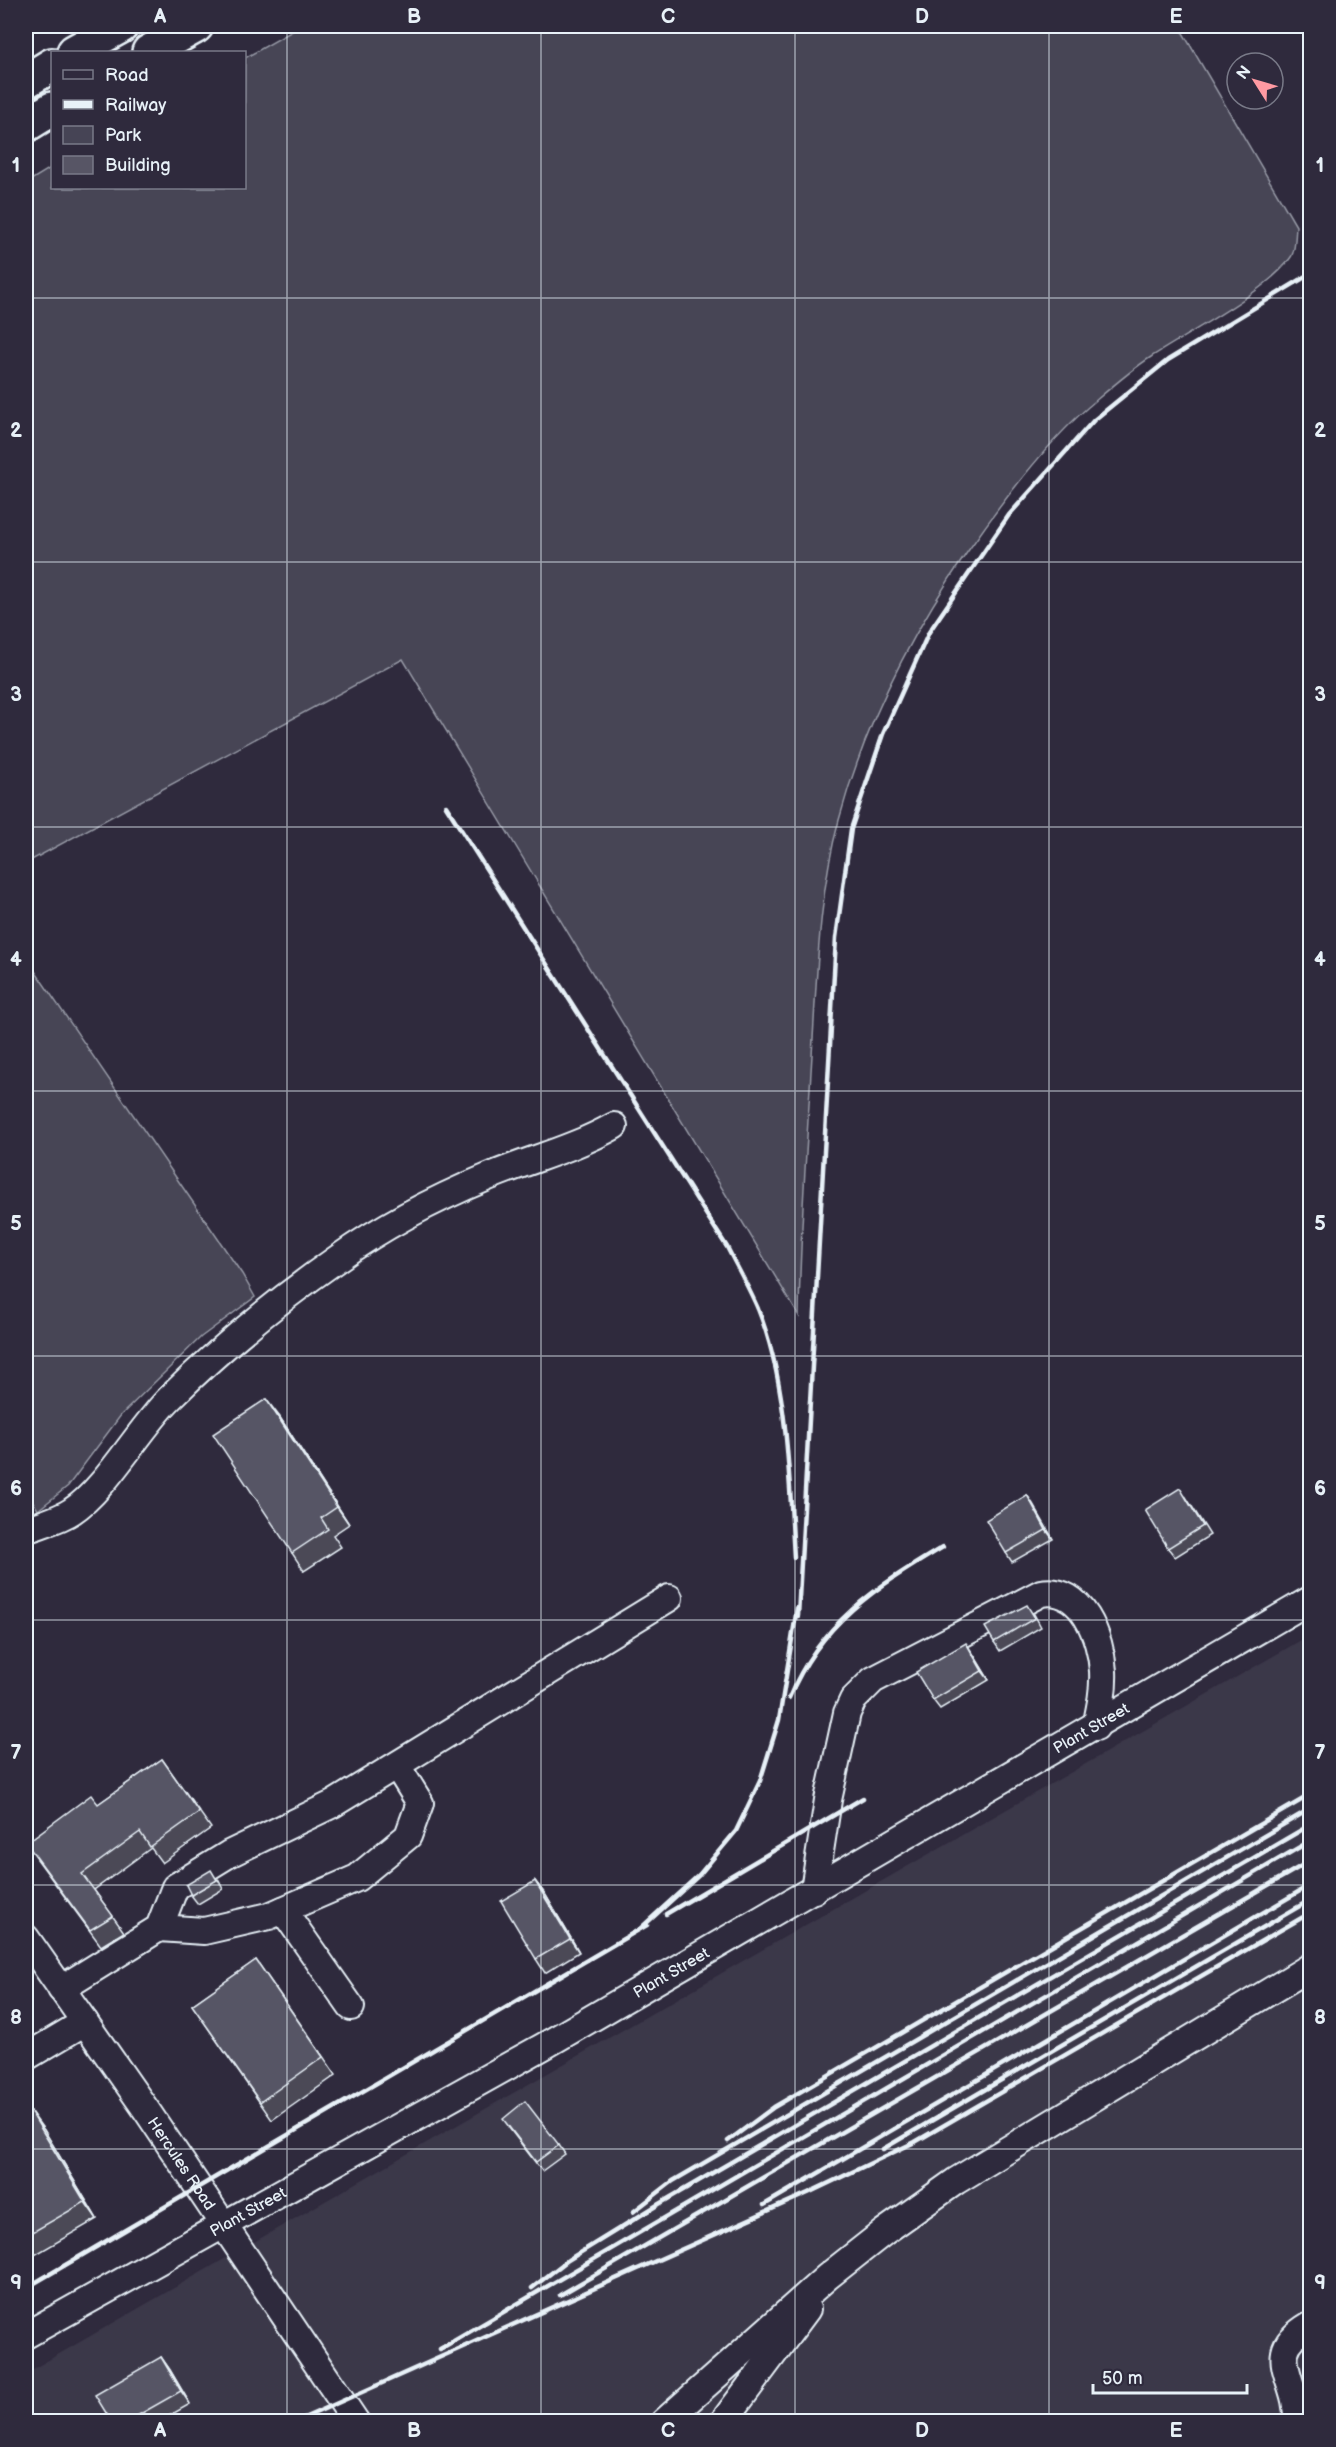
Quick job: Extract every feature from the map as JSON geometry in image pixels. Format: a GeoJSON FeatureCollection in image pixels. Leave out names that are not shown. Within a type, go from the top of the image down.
{"type":"FeatureCollection","features":[{"type":"Feature","properties":{"kind":"highway"},"geometry":{"type":"LineString","coordinates":[[76,51],[121,26]]}},
{"type":"Feature","properties":{"kind":"highway"},"geometry":{"type":"LineString","coordinates":[[26,81],[51,66]]}},
{"type":"Feature","properties":{"kind":"highway"},"geometry":{"type":"LineString","coordinates":[[26,125],[51,110]]}},
{"type":"Feature","properties":{"kind":"street"},"geometry":{"type":"LineString","coordinates":[[26,1530],[72,1511],[100,1484],[167,1401],[209,1360],[337,1258],[386,1227],[437,1199],[490,1176],[555,1155],[614,1126]]}},
{"type":"Feature","properties":{"kind":"street"},"geometry":{"type":"LineString","coordinates":[[814,1890],[828,1800],[847,1713],[853,1700],[873,1680],[1048,1591],[1063,1595],[1076,1603],[1086,1614],[1098,1645],[1103,1670],[1102,1702],[1096,1727]]}},
{"type":"Feature","properties":{"kind":"street"},"geometry":{"type":"LineString","coordinates":[[159,1928],[175,1887],[229,1854],[333,1804],[398,1766],[669,1598]]}},
{"type":"Feature","properties":{"kind":"street","name":"Plant Street"},"geometry":{"type":"LineString","coordinates":[[26,2335],[544,2046],[1311,1600]]}},
{"type":"Feature","properties":{"kind":"street"},"geometry":{"type":"LineString","coordinates":[[61,1989],[159,1928],[204,1931],[283,1910],[357,1878],[408,1836],[420,1803],[398,1766]]}},
{"type":"Feature","properties":{"kind":"street"},"geometry":{"type":"LineString","coordinates":[[283,1910],[351,2007]]}},
{"type":"Feature","properties":{"kind":"street","name":"Hercules Road"},"geometry":{"type":"LineString","coordinates":[[26,1938],[356,2421]]}},
{"type":"Feature","properties":{"kind":"street"},"geometry":{"type":"LineString","coordinates":[[664,2421],[845,2262],[956,2181],[1311,1968]]}},
{"type":"Feature","properties":{"kind":"street"},"geometry":{"type":"LineString","coordinates":[[26,2057],[85,2022]]}},
{"type":"Feature","properties":{"kind":"street"},"geometry":{"type":"LineString","coordinates":[[723,2421],[808,2307],[845,2262]]}},
{"type":"Feature","properties":{"kind":"street"},"geometry":{"type":"LineString","coordinates":[[1297,2421],[1298,2408],[1283,2360],[1284,2349],[1290,2339],[1311,2325]]}},
{"type":"Feature","properties":{"kind":"shaded area"},"geometry":{"type":"Polygon","coordinates":[[[1310,1635],[1310,2421],[26,2422],[26,2373],[1310,1635]]]}},
{"type":"Feature","properties":{"kind":"green space"},"geometry":{"type":"Polygon","coordinates":[[[301,26],[1179,26],[1225,105],[1225,111],[1229,111],[1296,226],[1293,254],[1280,270],[1247,297],[1126,375],[1071,423],[1039,457],[994,515],[947,582],[909,646],[876,714],[839,820],[823,907],[817,966],[804,1186],[799,1316],[403,659],[26,863],[26,183],[51,168],[51,189],[246,189],[246,57],[301,26]]]}},
{"type":"Feature","properties":{"kind":"green space"},"geometry":{"type":"Polygon","coordinates":[[[26,958],[242,1274],[255,1297],[201,1337],[121,1415],[68,1486],[38,1510],[26,1490],[26,958]]]}},
{"type":"Feature","properties":{"kind":"building"},"geometry":{"type":"Polygon","coordinates":[[[266,1399],[337,1507],[321,1518],[328,1529],[292,1553],[213,1434],[266,1399]]]}},
{"type":"Feature","properties":{"kind":"building"},"geometry":{"type":"Polygon","coordinates":[[[1180,1488],[1203,1526],[1168,1548],[1145,1510],[1180,1488]]]}},
{"type":"Feature","properties":{"kind":"building"},"geometry":{"type":"Polygon","coordinates":[[[1027,1495],[1046,1530],[1006,1553],[986,1520],[1027,1495]]]}},
{"type":"Feature","properties":{"kind":"building"},"geometry":{"type":"Polygon","coordinates":[[[1027,1605],[1035,1618],[994,1642],[985,1627],[1027,1605]]]}},
{"type":"Feature","properties":{"kind":"building"},"geometry":{"type":"Polygon","coordinates":[[[966,1643],[982,1671],[933,1700],[916,1672],[966,1643]]]}},
{"type":"Feature","properties":{"kind":"building"},"geometry":{"type":"Polygon","coordinates":[[[162,1759],[199,1812],[150,1847],[140,1832],[82,1874],[113,1916],[90,1930],[26,1843],[91,1795],[98,1804],[162,1759]]]}},
{"type":"Feature","properties":{"kind":"building"},"geometry":{"type":"Polygon","coordinates":[[[211,1870],[217,1880],[191,1895],[186,1885],[211,1870]]]}},
{"type":"Feature","properties":{"kind":"building"},"geometry":{"type":"Polygon","coordinates":[[[535,1881],[570,1939],[536,1959],[501,1901],[535,1881]]]}},
{"type":"Feature","properties":{"kind":"building"},"geometry":{"type":"Polygon","coordinates":[[[256,1960],[323,2057],[260,2102],[192,2005],[256,1960]]]}},
{"type":"Feature","properties":{"kind":"building"},"geometry":{"type":"Polygon","coordinates":[[[525,2101],[559,2145],[536,2162],[503,2119],[525,2101]]]}},
{"type":"Feature","properties":{"kind":"building"},"geometry":{"type":"Polygon","coordinates":[[[31,2112],[85,2202],[26,2236],[26,2115],[31,2112]]]}},
{"type":"Feature","properties":{"kind":"building"},"geometry":{"type":"Polygon","coordinates":[[[161,2357],[181,2391],[128,2421],[111,2421],[95,2395],[161,2357]]]}},
{"type":"Feature","properties":{"kind":"railway"},"geometry":{"type":"LineString","coordinates":[[798,1616],[836,938],[851,829],[883,734],[929,632],[1009,515],[1094,420],[1168,360],[1310,274]]}},
{"type":"Feature","properties":{"kind":"railway"},"geometry":{"type":"LineString","coordinates":[[446,806],[727,1247],[758,1309],[776,1368],[781,1399],[794,1557]]}},
{"type":"Feature","properties":{"kind":"railway"},"geometry":{"type":"LineString","coordinates":[[789,1698],[817,1648],[852,1609],[895,1577],[943,1547]]}},
{"type":"Feature","properties":{"kind":"railway"},"geometry":{"type":"LineString","coordinates":[[641,1928],[699,1875],[736,1831],[760,1781],[779,1720],[797,1608]]}},
{"type":"Feature","properties":{"kind":"railway"},"geometry":{"type":"LineString","coordinates":[[728,2141],[774,2107],[1310,1795]]}},
{"type":"Feature","properties":{"kind":"railway"},"geometry":{"type":"LineString","coordinates":[[666,1914],[863,1798]]}},
{"type":"Feature","properties":{"kind":"railway"},"geometry":{"type":"LineString","coordinates":[[633,2212],[673,2181],[1310,1809]]}},
{"type":"Feature","properties":{"kind":"railway"},"geometry":{"type":"LineString","coordinates":[[532,2288],[568,2260],[659,2204],[1310,1825]]}},
{"type":"Feature","properties":{"kind":"railway"},"geometry":{"type":"LineString","coordinates":[[440,2349],[1310,1841]]}},
{"type":"Feature","properties":{"kind":"railway"},"geometry":{"type":"LineString","coordinates":[[560,2295],[1310,1861]]}},
{"type":"Feature","properties":{"kind":"railway"},"geometry":{"type":"LineString","coordinates":[[764,2205],[1310,1885]]}},
{"type":"Feature","properties":{"kind":"railway"},"geometry":{"type":"LineString","coordinates":[[883,2149],[1310,1900]]}},
{"type":"Feature","properties":{"kind":"railway"},"geometry":{"type":"LineString","coordinates":[[295,2422],[808,2193],[915,2142],[1310,1913]]}},
{"type":"Feature","properties":{"kind":"railway"},"geometry":{"type":"LineString","coordinates":[[26,2288],[647,1925]]}}]}
